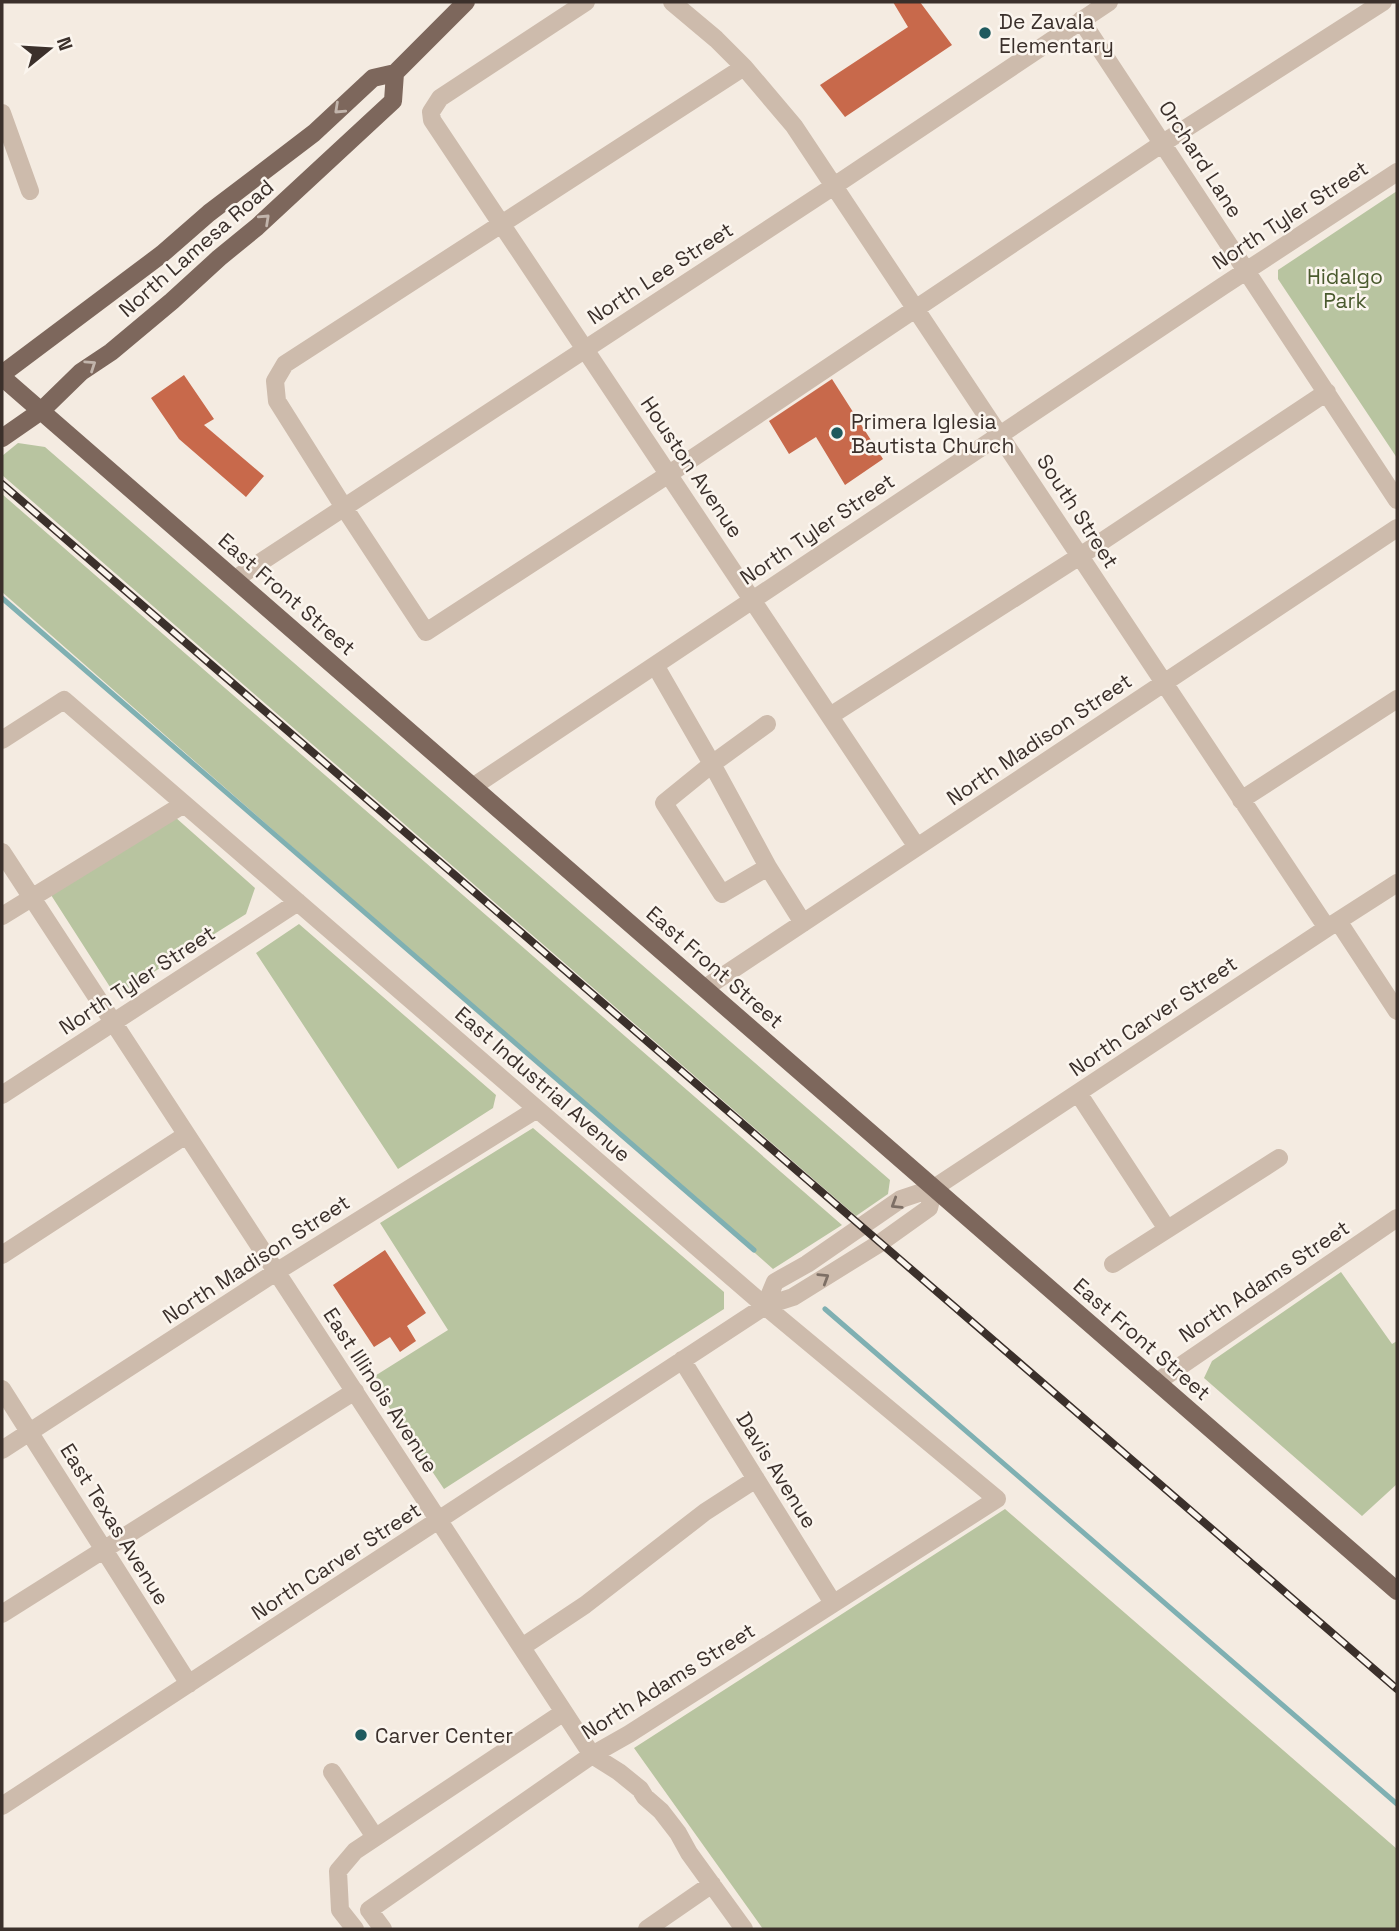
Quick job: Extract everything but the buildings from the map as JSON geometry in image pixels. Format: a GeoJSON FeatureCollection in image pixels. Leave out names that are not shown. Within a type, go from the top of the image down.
{"type":"FeatureCollection","features":[{"type":"Feature","properties":{"kind":"main road","name":"North Lamesa Road"},"geometry":{"type":"LineString","coordinates":[[2,375],[162,254],[219,205],[314,133],[373,78],[395,74],[466,2]]}},
{"type":"Feature","properties":{"kind":"main road","name":"North Lamesa Road"},"geometry":{"type":"LineString","coordinates":[[2,438],[41,411],[81,372],[111,352],[257,227],[393,102],[395,74]]}},
{"type":"Feature","properties":{"kind":"main road","name":"East Front Street"},"geometry":{"type":"LineString","coordinates":[[2,375],[1397,1591]]}},
{"type":"Feature","properties":{"kind":"street","name":"Houston Avenue"},"geometry":{"type":"LineString","coordinates":[[586,2],[440,98],[431,112],[432,120],[917,847]]}},
{"type":"Feature","properties":{"kind":"street","name":"South Street"},"geometry":{"type":"LineString","coordinates":[[672,2],[744,67],[794,126],[1241,800],[1397,1011]]}},
{"type":"Feature","properties":{"kind":"street","name":"North Lee Street"},"geometry":{"type":"LineString","coordinates":[[235,579],[345,509],[1109,2]]}},
{"type":"Feature","properties":{"kind":"street"},"geometry":{"type":"LineString","coordinates":[[744,67],[285,364],[275,381],[277,401],[426,632],[669,474],[1163,143],[1383,2]]}},
{"type":"Feature","properties":{"kind":"street","name":"Orchard Lane"},"geometry":{"type":"LineString","coordinates":[[1081,20],[1397,500]]}},
{"type":"Feature","properties":{"kind":"street"},"geometry":{"type":"LineString","coordinates":[[2,113],[30,191]]}},
{"type":"Feature","properties":{"kind":"street","name":"North Tyler Street"},"geometry":{"type":"LineString","coordinates":[[474,786],[1397,172]]}},
{"type":"Feature","properties":{"kind":"street"},"geometry":{"type":"LineString","coordinates":[[830,716],[1080,556],[1327,392]]}},
{"type":"Feature","properties":{"kind":"street","name":"North Madison Street"},"geometry":{"type":"LineString","coordinates":[[705,988],[1397,528]]}},
{"type":"Feature","properties":{"kind":"street"},"geometry":{"type":"LineString","coordinates":[[655,666],[768,867],[803,923]]}},
{"type":"Feature","properties":{"kind":"street","name":"East Industrial Avenue"},"geometry":{"type":"LineString","coordinates":[[2,740],[64,699],[765,1306],[997,1499]]}},
{"type":"Feature","properties":{"kind":"street"},"geometry":{"type":"LineString","coordinates":[[1241,800],[1397,699]]}},
{"type":"Feature","properties":{"kind":"street"},"geometry":{"type":"LineString","coordinates":[[766,724],[664,803],[722,894],[768,867]]}},
{"type":"Feature","properties":{"kind":"street"},"geometry":{"type":"LineString","coordinates":[[2,916],[184,804]]}},
{"type":"Feature","properties":{"kind":"street","name":"East Illinois Avenue"},"geometry":{"type":"LineString","coordinates":[[2,852],[592,1755],[619,1772],[662,1811],[688,1853],[744,1929]]}},
{"type":"Feature","properties":{"kind":"street","name":"North Carver Street"},"geometry":{"type":"LineString","coordinates":[[2,1807],[765,1306],[775,1283],[901,1199],[934,1188],[1397,883]]}},
{"type":"Feature","properties":{"kind":"street","name":"North Tyler Street"},"geometry":{"type":"LineString","coordinates":[[2,1096],[298,902]]}},
{"type":"Feature","properties":{"kind":"street"},"geometry":{"type":"LineString","coordinates":[[1078,1093],[1167,1229]]}},
{"type":"Feature","properties":{"kind":"street","name":"North Madison Street"},"geometry":{"type":"LineString","coordinates":[[2,1450],[276,1272],[537,1109]]}},
{"type":"Feature","properties":{"kind":"street"},"geometry":{"type":"LineString","coordinates":[[2,1255],[186,1135]]}},
{"type":"Feature","properties":{"kind":"street"},"geometry":{"type":"LineString","coordinates":[[1113,1265],[1279,1158]]}},
{"type":"Feature","properties":{"kind":"street","name":"North Adams Street"},"geometry":{"type":"LineString","coordinates":[[1157,1382],[1397,1218]]}},
{"type":"Feature","properties":{"kind":"street","name":"Davis Avenue"},"geometry":{"type":"LineString","coordinates":[[682,1360],[833,1603]]}},
{"type":"Feature","properties":{"kind":"street","name":"East Texas Avenue"},"geometry":{"type":"LineString","coordinates":[[2,1389],[189,1684]]}},
{"type":"Feature","properties":{"kind":"street"},"geometry":{"type":"LineString","coordinates":[[2,1614],[355,1391]]}},
{"type":"Feature","properties":{"kind":"street"},"geometry":{"type":"LineString","coordinates":[[522,1647],[585,1605],[705,1512],[756,1479]]}},
{"type":"Feature","properties":{"kind":"street","name":"North Adams Street"},"geometry":{"type":"LineString","coordinates":[[383,1929],[369,1910],[592,1755],[997,1499]]}},
{"type":"Feature","properties":{"kind":"street"},"geometry":{"type":"LineString","coordinates":[[355,1929],[340,1910],[338,1871],[355,1851],[564,1712]]}},
{"type":"Feature","properties":{"kind":"street"},"geometry":{"type":"LineString","coordinates":[[332,1772],[376,1837]]}},
{"type":"Feature","properties":{"kind":"street"},"geometry":{"type":"LineString","coordinates":[[647,1929],[712,1884]]}},
{"type":"Feature","properties":{"kind":"green space","name":"Hidalgo Park"},"geometry":{"type":"Polygon","coordinates":[[[1397,191],[1397,458],[1278,279],[1278,270],[1397,191]]]}},
{"type":"Feature","properties":{"kind":"green space"},"geometry":{"type":"Polygon","coordinates":[[[18,443],[45,447],[890,1180],[888,1194],[856,1216],[2,475],[2,456],[18,443]]]}},
{"type":"Feature","properties":{"kind":"green space"},"geometry":{"type":"Polygon","coordinates":[[[2,494],[842,1225],[773,1269],[2,592],[2,494]]]}},
{"type":"Feature","properties":{"kind":"green space"},"geometry":{"type":"Polygon","coordinates":[[[175,817],[255,888],[246,914],[122,992],[110,987],[51,895],[175,817]]]}},
{"type":"Feature","properties":{"kind":"green space"},"geometry":{"type":"Polygon","coordinates":[[[299,924],[496,1095],[493,1108],[398,1169],[256,953],[299,924]]]}},
{"type":"Feature","properties":{"kind":"green space"},"geometry":{"type":"Polygon","coordinates":[[[533,1128],[724,1292],[724,1309],[444,1489],[370,1379],[448,1330],[380,1223],[533,1128]]]}},
{"type":"Feature","properties":{"kind":"green space"},"geometry":{"type":"Polygon","coordinates":[[[1341,1272],[1392,1344],[1397,1341],[1397,1484],[1362,1516],[1204,1378],[1212,1361],[1341,1272]]]}},
{"type":"Feature","properties":{"kind":"green space"},"geometry":{"type":"Polygon","coordinates":[[[1005,1509],[1397,1849],[1397,1929],[763,1929],[634,1748],[1005,1509]]]}},
{"type":"Feature","properties":{"kind":"waterway"},"geometry":{"type":"LineString","coordinates":[[2,598],[754,1250]]}},
{"type":"Feature","properties":{"kind":"waterway"},"geometry":{"type":"LineString","coordinates":[[825,1309],[1397,1804]]}},
{"type":"Feature","properties":{"kind":"railway"},"geometry":{"type":"LineString","coordinates":[[2,484],[1397,1689]]}},
{"type":"Feature","properties":{"kind":"place","name":"De Zavala Elementary"},"geometry":{"type":"Point","coordinates":[985,33]}},
{"type":"Feature","properties":{"kind":"place","name":"Primera Iglesia Bautista Church"},"geometry":{"type":"Point","coordinates":[837,433]}},
{"type":"Feature","properties":{"kind":"place","name":"Carver Center"},"geometry":{"type":"Point","coordinates":[361,1735]}}]}
